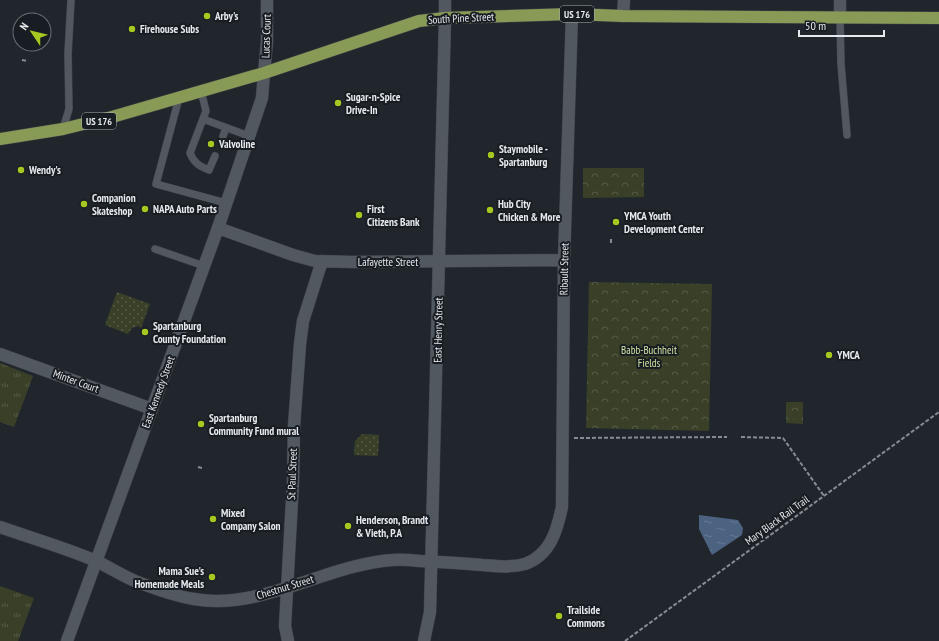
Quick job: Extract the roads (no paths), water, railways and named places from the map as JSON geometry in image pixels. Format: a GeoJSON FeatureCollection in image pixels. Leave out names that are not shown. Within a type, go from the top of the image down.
{"type":"FeatureCollection","features":[{"type":"Feature","properties":{"kind":"highway","name":"South Pine Street"},"geometry":{"type":"LineString","coordinates":[[0,138],[63,129],[112,117],[264,72],[419,21],[445,18],[572,14],[623,16],[939,18]]}},
{"type":"Feature","properties":{"kind":"street","name":"Lucas Court"},"geometry":{"type":"LineString","coordinates":[[264,72],[267,42],[267,0]]}},
{"type":"Feature","properties":{"kind":"street","name":"East Henry Street"},"geometry":{"type":"LineString","coordinates":[[424,641],[430,612],[432,561],[445,0]]}},
{"type":"Feature","properties":{"kind":"street"},"geometry":{"type":"LineString","coordinates":[[623,16],[624,0]]}},
{"type":"Feature","properties":{"kind":"street"},"geometry":{"type":"LineString","coordinates":[[840,0],[840,17]]}},
{"type":"Feature","properties":{"kind":"street","name":"Ribault Street"},"geometry":{"type":"LineString","coordinates":[[559,523],[562,507],[564,260],[572,14]]}},
{"type":"Feature","properties":{"kind":"street","name":"East Kennedy Street"},"geometry":{"type":"LineString","coordinates":[[67,641],[218,228],[262,98],[264,72]]}},
{"type":"Feature","properties":{"kind":"street","name":"Lafayette Street"},"geometry":{"type":"LineString","coordinates":[[218,228],[293,255],[322,261],[411,262],[564,260]]}},
{"type":"Feature","properties":{"kind":"street","name":"St Paul Street"},"geometry":{"type":"LineString","coordinates":[[288,641],[285,626],[293,482],[294,426],[300,344],[303,321],[322,261]]}},
{"type":"Feature","properties":{"kind":"street","name":"Minter Court"},"geometry":{"type":"LineString","coordinates":[[0,354],[152,409]]}},
{"type":"Feature","properties":{"kind":"street","name":"Chestnut Street"},"geometry":{"type":"LineString","coordinates":[[0,527],[96,561],[134,581],[176,595],[200,600],[229,601],[247,599],[347,567],[394,559],[511,567],[526,563],[536,558],[544,551],[551,542],[559,523]]}},
{"type":"Feature","properties":{"kind":"lane"},"geometry":{"type":"LineString","coordinates":[[63,129],[69,109],[68,54],[70,0]]}},
{"type":"Feature","properties":{"kind":"lane"},"geometry":{"type":"LineString","coordinates":[[840,17],[841,64],[847,135]]}},
{"type":"Feature","properties":{"kind":"lane"},"geometry":{"type":"LineString","coordinates":[[201,91],[206,111],[190,153],[193,161],[198,166],[209,170],[215,156]]}},
{"type":"Feature","properties":{"kind":"lane"},"geometry":{"type":"LineString","coordinates":[[179,98],[156,184],[226,203]]}},
{"type":"Feature","properties":{"kind":"lane"},"geometry":{"type":"LineString","coordinates":[[203,119],[249,136]]}},
{"type":"Feature","properties":{"kind":"lane"},"geometry":{"type":"LineString","coordinates":[[223,136],[226,128]]}},
{"type":"Feature","properties":{"kind":"lane"},"geometry":{"type":"LineString","coordinates":[[155,249],[204,266]]}},
{"type":"Feature","properties":{"kind":"water"},"geometry":{"type":"Polygon","coordinates":[[[699,515],[738,520],[743,528],[742,535],[712,555],[699,529],[699,515]]]}},
{"type":"Feature","properties":{"kind":"place","name":"Arby's"},"geometry":{"type":"Point","coordinates":[207,16]}},
{"type":"Feature","properties":{"kind":"place","name":"Firehouse Subs"},"geometry":{"type":"Point","coordinates":[132,29]}},
{"type":"Feature","properties":{"kind":"place","name":"Sugar-n-Spice Drive-In"},"geometry":{"type":"Point","coordinates":[338,103]}},
{"type":"Feature","properties":{"kind":"place","name":"Valvoline"},"geometry":{"type":"Point","coordinates":[211,144]}},
{"type":"Feature","properties":{"kind":"place","name":"Staymobile - Spartanburg"},"geometry":{"type":"Point","coordinates":[491,155]}},
{"type":"Feature","properties":{"kind":"place","name":"Wendy's"},"geometry":{"type":"Point","coordinates":[21,170]}},
{"type":"Feature","properties":{"kind":"place","name":"Companion Skateshop"},"geometry":{"type":"Point","coordinates":[84,204]}},
{"type":"Feature","properties":{"kind":"place","name":"NAPA Auto Parts"},"geometry":{"type":"Point","coordinates":[145,209]}},
{"type":"Feature","properties":{"kind":"place","name":"Hub City Chicken & More"},"geometry":{"type":"Point","coordinates":[490,210]}},
{"type":"Feature","properties":{"kind":"place","name":"First Citizens Bank"},"geometry":{"type":"Point","coordinates":[359,215]}},
{"type":"Feature","properties":{"kind":"place","name":"YMCA Youth Development Center"},"geometry":{"type":"Point","coordinates":[616,222]}},
{"type":"Feature","properties":{"kind":"place","name":"Spartanburg County Foundation"},"geometry":{"type":"Point","coordinates":[145,332]}},
{"type":"Feature","properties":{"kind":"place","name":"YMCA"},"geometry":{"type":"Point","coordinates":[829,355]}},
{"type":"Feature","properties":{"kind":"place","name":"Spartanburg Community Fund mural"},"geometry":{"type":"Point","coordinates":[201,424]}},
{"type":"Feature","properties":{"kind":"place","name":"Mixed Company Salon"},"geometry":{"type":"Point","coordinates":[213,519]}},
{"type":"Feature","properties":{"kind":"place","name":"Henderson, Brandt & Vieth, P.A"},"geometry":{"type":"Point","coordinates":[348,526]}},
{"type":"Feature","properties":{"kind":"place","name":"Mama Sue's Homemade Meals"},"geometry":{"type":"Point","coordinates":[212,577]}},
{"type":"Feature","properties":{"kind":"place","name":"Trailside Commons"},"geometry":{"type":"Point","coordinates":[559,616]}},
{"type":"Feature","properties":{"kind":"park label","name":"Babb-Buchheit Fields"},"geometry":{"type":"Point","coordinates":[649,356]}}]}
